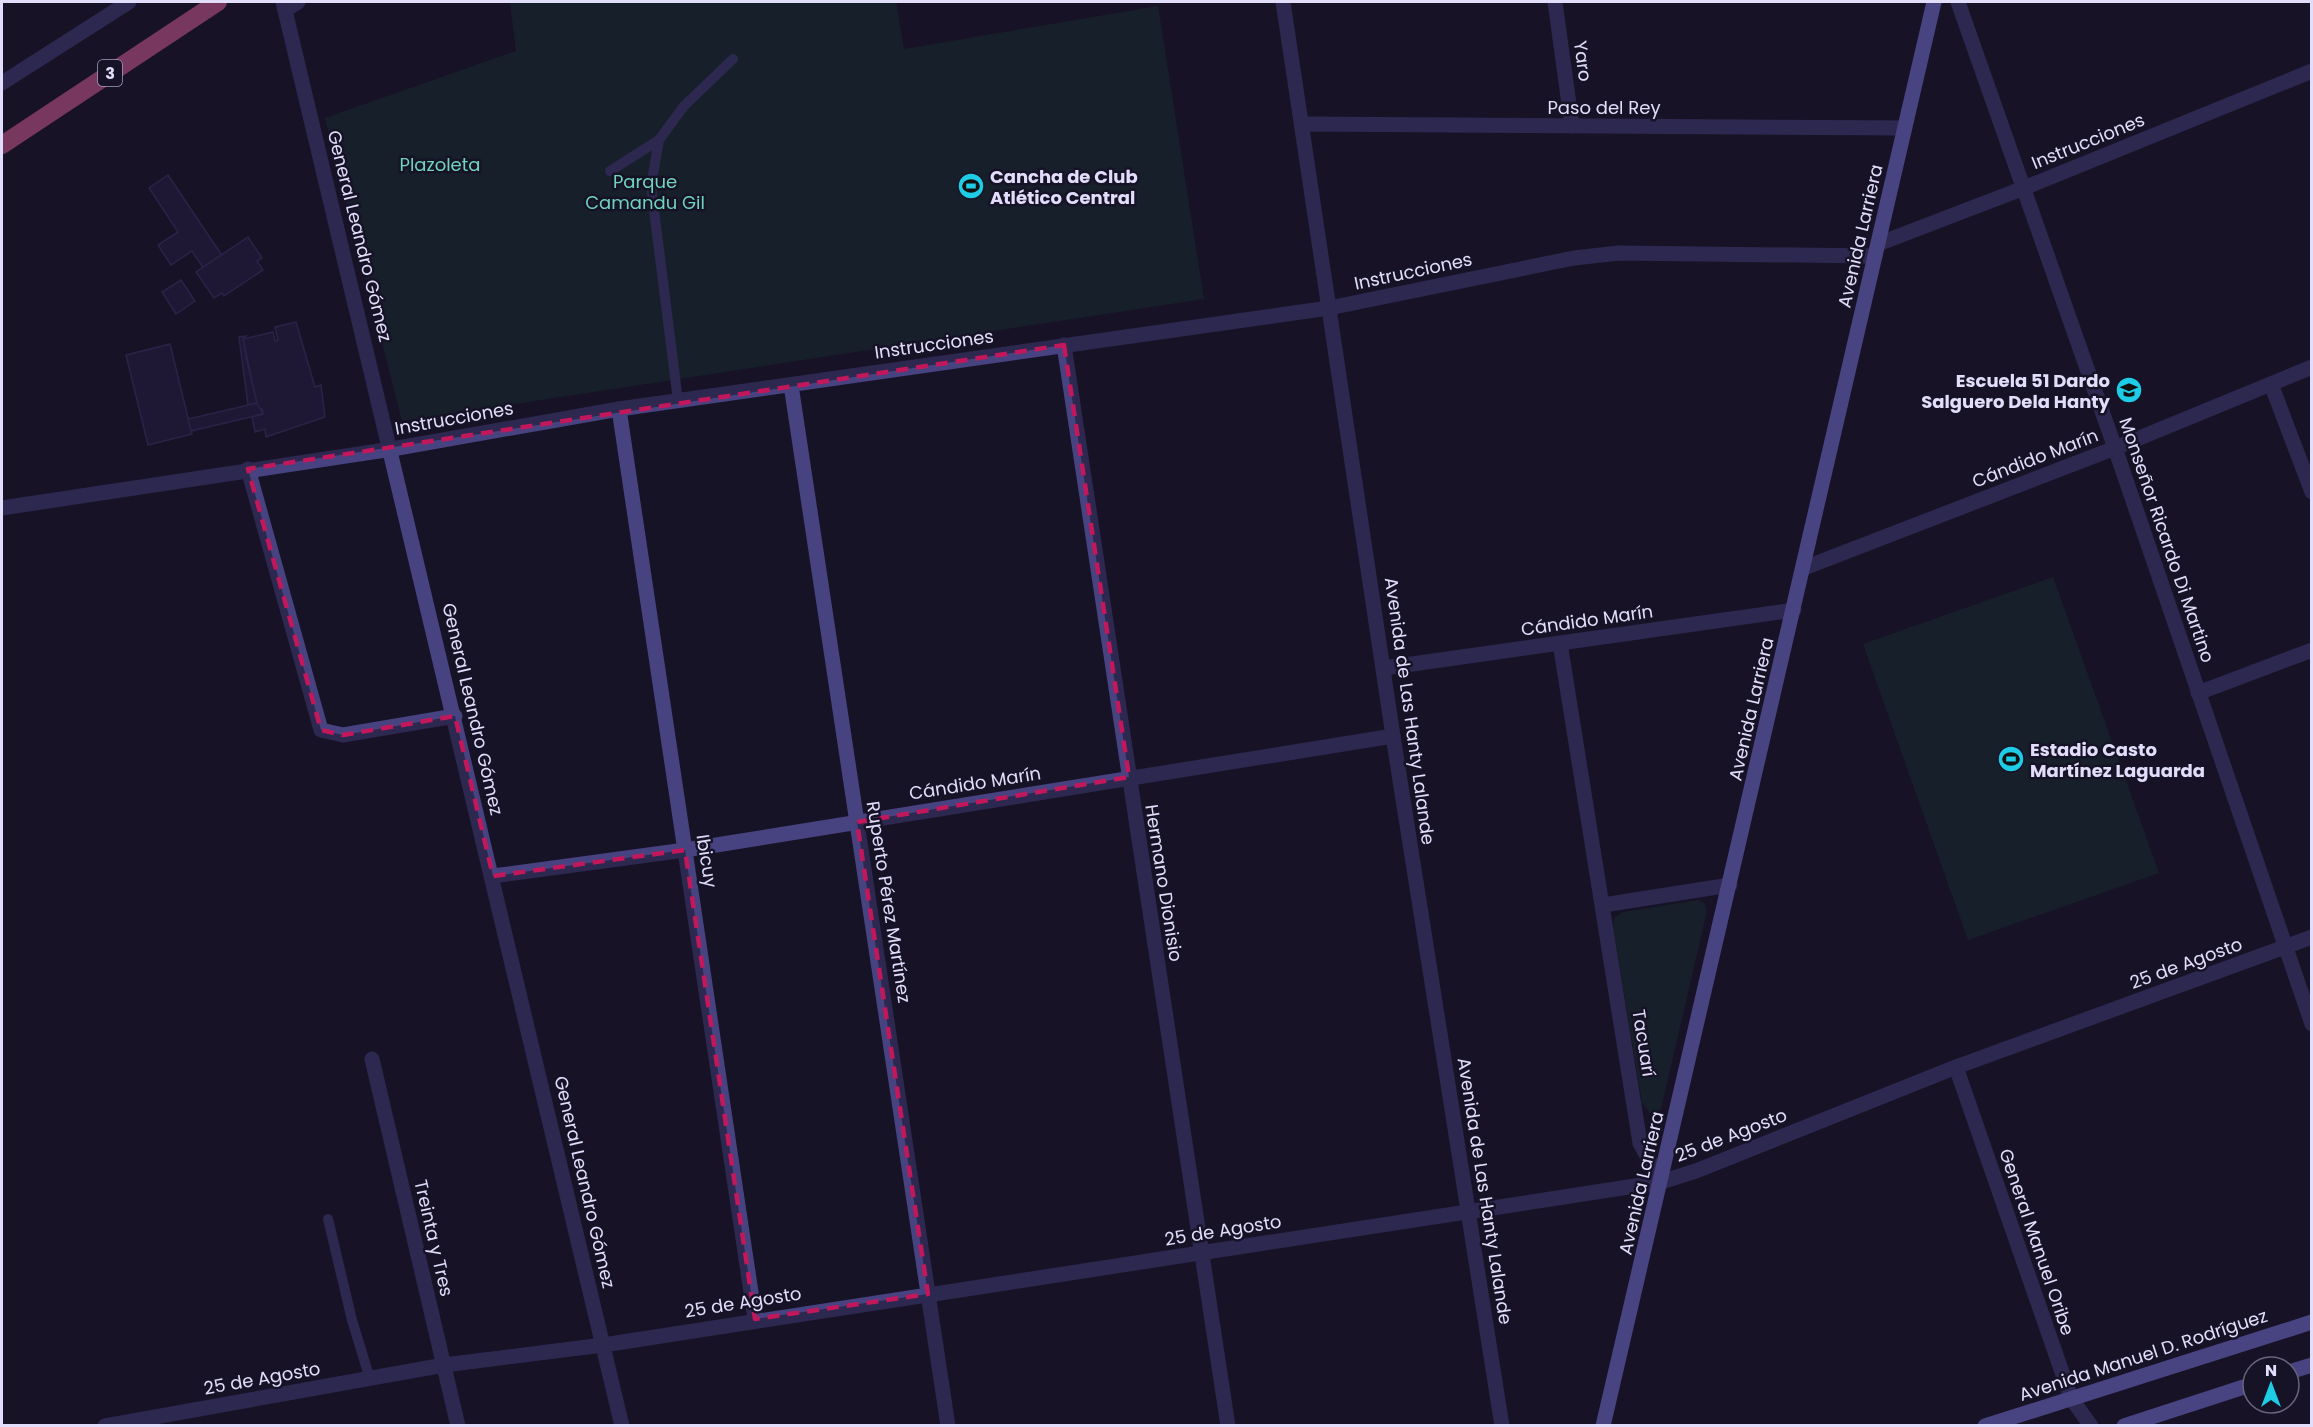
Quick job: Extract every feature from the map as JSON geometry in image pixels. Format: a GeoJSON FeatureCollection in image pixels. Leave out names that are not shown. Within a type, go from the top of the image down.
{"type":"FeatureCollection","features":[{"type":"Feature","properties":{"kind":"highway","name":"3"},"geometry":{"type":"LineString","coordinates":[[2,145],[218,2]]}},
{"type":"Feature","properties":{"kind":"street"},"geometry":{"type":"LineString","coordinates":[[5,78],[129,2]]}},
{"type":"Feature","properties":{"kind":"street"},"geometry":{"type":"LineString","coordinates":[[284,6],[298,2]]}},
{"type":"Feature","properties":{"kind":"street","name":"Avenida de Las Hanty Lalande"},"geometry":{"type":"LineString","coordinates":[[1283,2],[1393,736],[1502,1425]]}},
{"type":"Feature","properties":{"kind":"street","name":"Yaro"},"geometry":{"type":"LineString","coordinates":[[1555,2],[1572,126]]}},
{"type":"Feature","properties":{"kind":"street","name":"Avenida Larriera"},"geometry":{"type":"LineString","coordinates":[[1603,1425],[1934,2]]}},
{"type":"Feature","properties":{"kind":"street","name":"Monseñor Ricardo Di Martino"},"geometry":{"type":"LineString","coordinates":[[1958,2],[2115,448],[2312,1024]]}},
{"type":"Feature","properties":{"kind":"street","name":"General Leandro Gómez"},"geometry":{"type":"LineString","coordinates":[[284,6],[392,448],[622,1425]]}},
{"type":"Feature","properties":{"kind":"street","name":"Instrucciones"},"geometry":{"type":"LineString","coordinates":[[2,508],[392,448],[619,409],[1329,308],[1574,258],[1619,253],[1876,250],[2312,71]]}},
{"type":"Feature","properties":{"kind":"street","name":"Paso del Rey"},"geometry":{"type":"LineString","coordinates":[[1302,124],[1905,128]]}},
{"type":"Feature","properties":{"kind":"street","name":"Hermano Dionisio"},"geometry":{"type":"LineString","coordinates":[[1064,345],[1200,1253],[1228,1425]]}},
{"type":"Feature","properties":{"kind":"street","name":"Cándido Marín"},"geometry":{"type":"LineString","coordinates":[[1804,568],[2115,448],[2312,367]]}},
{"type":"Feature","properties":{"kind":"street"},"geometry":{"type":"LineString","coordinates":[[2271,384],[2312,492]]}},
{"type":"Feature","properties":{"kind":"street","name":"Ruperto Pérez Martínez"},"geometry":{"type":"LineString","coordinates":[[791,385],[948,1425]]}},
{"type":"Feature","properties":{"kind":"street","name":"Ibicuy"},"geometry":{"type":"LineString","coordinates":[[619,409],[755,1319]]}},
{"type":"Feature","properties":{"kind":"street"},"geometry":{"type":"LineString","coordinates":[[248,469],[321,730],[344,735],[455,716]]}},
{"type":"Feature","properties":{"kind":"street","name":"Cándido Marín"},"geometry":{"type":"LineString","coordinates":[[1384,668],[1794,610]]}},
{"type":"Feature","properties":{"kind":"street","name":"Tacuarí"},"geometry":{"type":"LineString","coordinates":[[1560,644],[1640,1143],[1661,1182]]}},
{"type":"Feature","properties":{"kind":"street"},"geometry":{"type":"LineString","coordinates":[[2198,693],[2312,650]]}},
{"type":"Feature","properties":{"kind":"street","name":"Cándido Marín"},"geometry":{"type":"LineString","coordinates":[[493,876],[685,850],[1393,736]]}},
{"type":"Feature","properties":{"kind":"street"},"geometry":{"type":"LineString","coordinates":[[1603,905],[1730,885]]}},
{"type":"Feature","properties":{"kind":"street","name":"25 de Agosto"},"geometry":{"type":"LineString","coordinates":[[105,1425],[444,1365],[603,1345],[755,1319],[1661,1182],[1956,1067],[2312,937]]}},
{"type":"Feature","properties":{"kind":"street","name":"Treinta y Tres"},"geometry":{"type":"LineString","coordinates":[[372,1059],[458,1425]]}},
{"type":"Feature","properties":{"kind":"street","name":"General Manuel Oribe"},"geometry":{"type":"LineString","coordinates":[[1956,1067],[2071,1398],[2091,1425]]}},
{"type":"Feature","properties":{"kind":"street","name":"Avenida Manuel D. Rodríguez"},"geometry":{"type":"LineString","coordinates":[[1985,1425],[2312,1322]]}},
{"type":"Feature","properties":{"kind":"street"},"geometry":{"type":"LineString","coordinates":[[2124,1425],[2241,1388]]}},
{"type":"Feature","properties":{"kind":"lane"},"geometry":{"type":"LineString","coordinates":[[610,171],[659,140],[684,106],[733,59]]}},
{"type":"Feature","properties":{"kind":"lane"},"geometry":{"type":"LineString","coordinates":[[659,140],[651,186],[678,401]]}},
{"type":"Feature","properties":{"kind":"lane"},"geometry":{"type":"LineString","coordinates":[[328,1219],[352,1320],[370,1379]]}},
{"type":"Feature","properties":{"kind":"highlighted area"},"geometry":{"type":"Polygon","coordinates":[[[1064,345],[1129,777],[857,822],[928,1294],[755,1319],[685,850],[493,876],[455,716],[343,735],[321,730],[248,469],[1064,345]]]}},
{"type":"Feature","properties":{"kind":"green space","name":"Parque Camandu Gil"},"geometry":{"type":"Polygon","coordinates":[[[510,2],[896,2],[904,49],[1158,6],[1204,299],[402,421],[325,118],[516,51],[510,2]]]}},
{"type":"Feature","properties":{"kind":"green space","name":"Estadio Casto Martínez Laguarda"},"geometry":{"type":"Polygon","coordinates":[[[2053,577],[2159,873],[1968,940],[1863,644],[2053,577]]]}},
{"type":"Feature","properties":{"kind":"green space"},"geometry":{"type":"Polygon","coordinates":[[[1698,900],[1704,903],[1707,911],[1661,1109],[1650,1113],[1642,1103],[1613,926],[1615,917],[1624,912],[1698,900]]]}},
{"type":"Feature","properties":{"kind":"building"},"geometry":{"type":"Polygon","coordinates":[[[168,175],[223,257],[204,269],[192,251],[171,265],[158,245],[178,232],[149,188],[168,175]]]}},
{"type":"Feature","properties":{"kind":"building"},"geometry":{"type":"Polygon","coordinates":[[[248,237],[262,258],[257,261],[263,270],[224,296],[222,293],[214,298],[196,272],[248,237]]]}},
{"type":"Feature","properties":{"kind":"building"},"geometry":{"type":"Polygon","coordinates":[[[181,280],[195,301],[176,314],[162,292],[181,280]]]}},
{"type":"Feature","properties":{"kind":"building"},"geometry":{"type":"Polygon","coordinates":[[[296,322],[315,387],[321,385],[325,417],[266,437],[265,429],[255,432],[252,417],[263,414],[262,409],[258,410],[243,339],[273,332],[275,341],[278,340],[275,327],[296,322]]]}},
{"type":"Feature","properties":{"kind":"building"},"geometry":{"type":"Polygon","coordinates":[[[246,336],[243,339],[257,403],[248,405],[239,337],[246,336]]]}},
{"type":"Feature","properties":{"kind":"building"},"geometry":{"type":"Polygon","coordinates":[[[170,344],[192,434],[148,445],[126,355],[170,344]]]}},
{"type":"Feature","properties":{"kind":"building"},"geometry":{"type":"Polygon","coordinates":[[[257,403],[263,414],[191,431],[188,419],[257,403]]]}},
{"type":"Feature","properties":{"kind":"place","name":"Cancha de Club Atlético Central"},"geometry":{"type":"Point","coordinates":[971,186]}},
{"type":"Feature","properties":{"kind":"place","name":"Escuela 51 Dardo Salguero Dela Hanty"},"geometry":{"type":"Point","coordinates":[2129,390]}},
{"type":"Feature","properties":{"kind":"place","name":"Estadio Casto Martínez Laguarda"},"geometry":{"type":"Point","coordinates":[2011,759]}},
{"type":"Feature","properties":{"kind":"park label","name":"Plazoleta"},"geometry":{"type":"Point","coordinates":[440,164]}}]}
